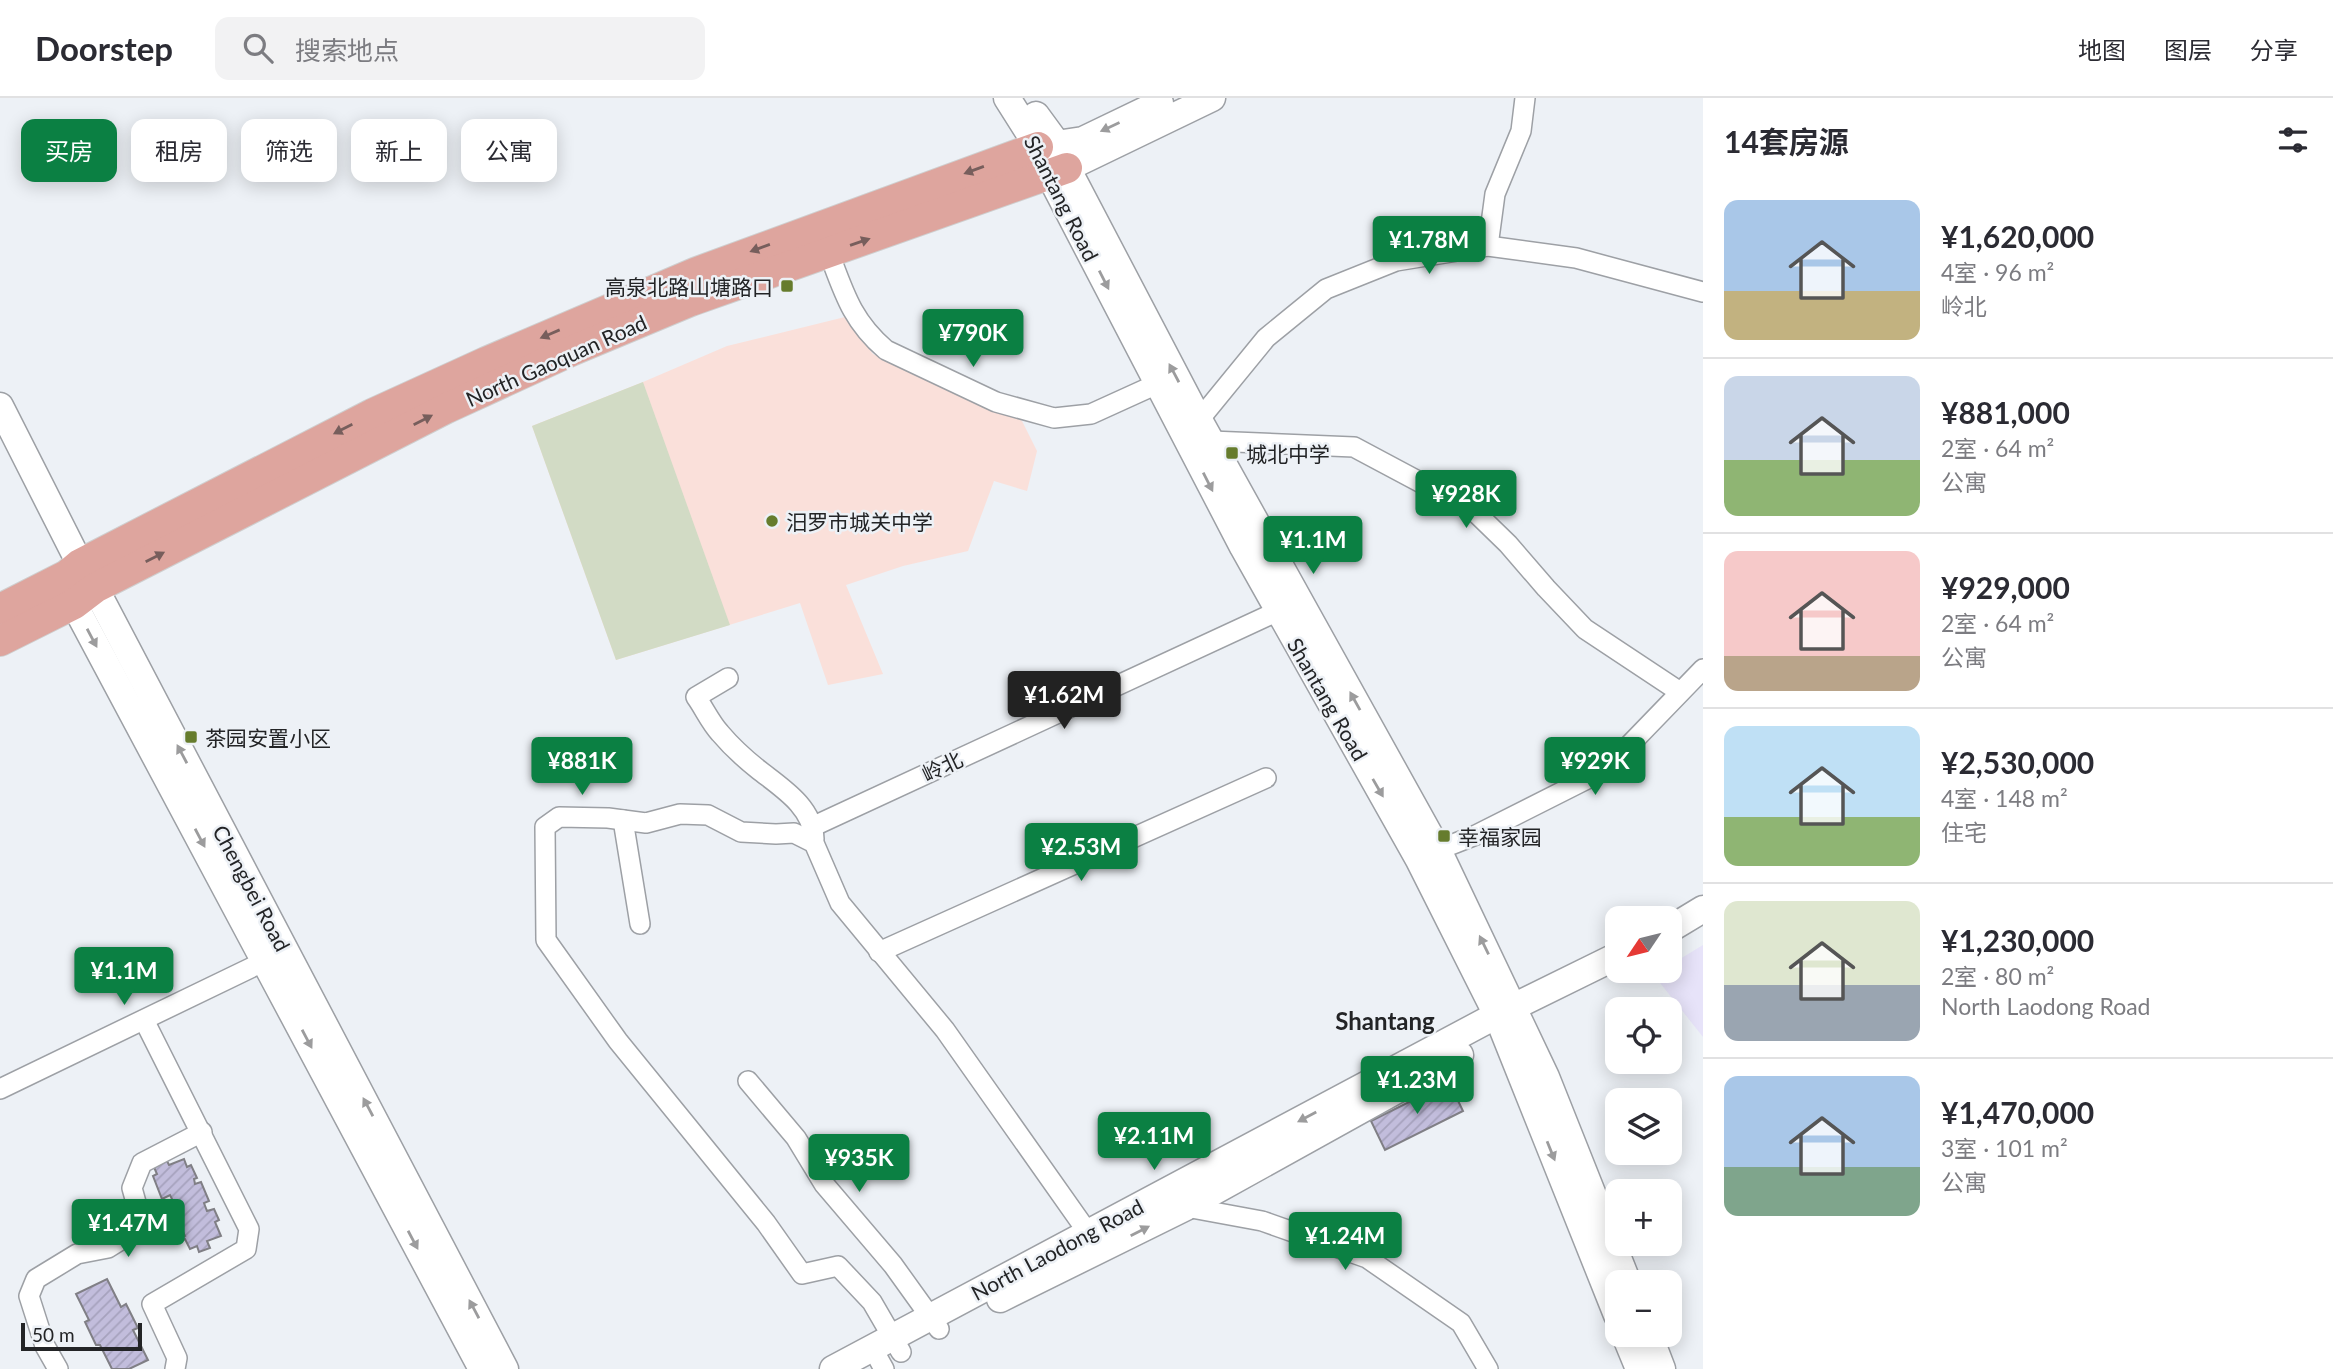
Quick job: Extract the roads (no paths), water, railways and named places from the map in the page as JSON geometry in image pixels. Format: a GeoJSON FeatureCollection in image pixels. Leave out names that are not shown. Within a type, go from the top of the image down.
{"type":"FeatureCollection","features":[{"type":"Feature","properties":{"kind":"main road","name":"North Gaoquan Road"},"geometry":{"type":"LineString","coordinates":[[0,609],[79,583],[571,351],[691,301],[829,253],[1053,159]]}},
{"type":"Feature","properties":{"kind":"main road","name":"North Gaoquan Road"},"geometry":{"type":"LineString","coordinates":[[0,641],[79,583],[372,414],[697,272],[1053,159]]}},
{"type":"Feature","properties":{"kind":"street","name":"Shantang Road"},"geometry":{"type":"LineString","coordinates":[[1007,98],[1053,159],[1205,430],[1289,606],[1419,860],[1508,1019]]}},
{"type":"Feature","properties":{"kind":"street","name":"Shantang Road"},"geometry":{"type":"LineString","coordinates":[[1025,98],[1157,384],[1438,850],[1508,1019],[1622,1270]]}},
{"type":"Feature","properties":{"kind":"street","name":"North Gaoquan Road"},"geometry":{"type":"LineString","coordinates":[[1053,159],[1083,140],[1172,98]]}},
{"type":"Feature","properties":{"kind":"street","name":"North Gaoquan Road"},"geometry":{"type":"LineString","coordinates":[[1053,159],[1212,98]]}},
{"type":"Feature","properties":{"kind":"street"},"geometry":{"type":"LineString","coordinates":[[1488,246],[1495,194],[1521,131],[1525,98]]}},
{"type":"Feature","properties":{"kind":"street"},"geometry":{"type":"LineString","coordinates":[[1680,692],[1585,629],[1508,544],[1474,511],[1354,447],[1205,430],[1266,338],[1326,289],[1396,261],[1488,246],[1576,258],[1703,292]]}},
{"type":"Feature","properties":{"kind":"street"},"geometry":{"type":"LineString","coordinates":[[829,253],[850,309],[873,339],[886,350],[996,402],[1054,418],[1091,414],[1157,384]]}},
{"type":"Feature","properties":{"kind":"street","name":"Chengbei Road"},"geometry":{"type":"LineString","coordinates":[[0,406],[79,583],[265,961],[482,1369]]}},
{"type":"Feature","properties":{"kind":"street","name":"Chengbei Road"},"geometry":{"type":"LineString","coordinates":[[0,443],[79,583],[505,1369]]}},
{"type":"Feature","properties":{"kind":"street","name":"岭北"},"geometry":{"type":"LineString","coordinates":[[814,834],[1289,606]]}},
{"type":"Feature","properties":{"kind":"street"},"geometry":{"type":"LineString","coordinates":[[1438,850],[1476,835],[1597,774],[1613,762],[1703,669]]}},
{"type":"Feature","properties":{"kind":"street"},"geometry":{"type":"LineString","coordinates":[[728,678],[696,696],[718,731],[758,769],[777,782],[809,816],[840,903],[945,1030],[1095,1242]]}},
{"type":"Feature","properties":{"kind":"street"},"geometry":{"type":"LineString","coordinates":[[879,952],[1266,778]]}},
{"type":"Feature","properties":{"kind":"street"},"geometry":{"type":"LineString","coordinates":[[814,834],[741,832],[708,815],[680,814],[646,823],[559,817],[545,827],[546,940],[618,1041],[766,1223],[802,1274],[838,1266],[872,1302],[883,1357]]}},
{"type":"Feature","properties":{"kind":"street"},"geometry":{"type":"LineString","coordinates":[[624,820],[640,924]]}},
{"type":"Feature","properties":{"kind":"street"},"geometry":{"type":"LineString","coordinates":[[1682,922],[1703,909]]}},
{"type":"Feature","properties":{"kind":"street"},"geometry":{"type":"LineString","coordinates":[[1682,938],[1703,925]]}},
{"type":"Feature","properties":{"kind":"street"},"geometry":{"type":"LineString","coordinates":[[0,1089],[265,961]]}},
{"type":"Feature","properties":{"kind":"street","name":"North Laodong Road"},"geometry":{"type":"LineString","coordinates":[[1095,1242],[1186,1207],[1605,963]]}},
{"type":"Feature","properties":{"kind":"street","name":"North Laodong Road"},"geometry":{"type":"LineString","coordinates":[[833,1369],[883,1357],[935,1322],[1095,1242],[1508,1019],[1605,977]]}},
{"type":"Feature","properties":{"kind":"street"},"geometry":{"type":"LineString","coordinates":[[144,1020],[249,1229],[246,1249],[152,1304],[177,1358],[175,1369]]}},
{"type":"Feature","properties":{"kind":"street"},"geometry":{"type":"LineString","coordinates":[[748,1081],[796,1138],[824,1184],[893,1265],[935,1322]]}},
{"type":"Feature","properties":{"kind":"street","name":"Shantang Road"},"geometry":{"type":"LineString","coordinates":[[1536,1082],[1605,1280]]}},
{"type":"Feature","properties":{"kind":"street"},"geometry":{"type":"LineString","coordinates":[[58,1369],[45,1346],[29,1296],[36,1279],[77,1254],[108,1248],[124,1238],[140,1217],[132,1188],[142,1163],[202,1132]]}},
{"type":"Feature","properties":{"kind":"street"},"geometry":{"type":"LineString","coordinates":[[1186,1207],[1262,1221],[1367,1258],[1461,1322],[1488,1369]]}},
{"type":"Feature","properties":{"kind":"street"},"geometry":{"type":"LineString","coordinates":[[1630,1347],[1639,1369]]}},
{"type":"Feature","properties":{"kind":"street"},"geometry":{"type":"LineString","coordinates":[[1654,1347],[1662,1369]]}},
{"type":"Feature","properties":{"kind":"place","name":"高泉北路山塘路口"},"geometry":{"type":"Point","coordinates":[787,286]}},
{"type":"Feature","properties":{"kind":"place","name":"城北中学"},"geometry":{"type":"Point","coordinates":[1232,453]}},
{"type":"Feature","properties":{"kind":"place","name":"汨罗市城关中学"},"geometry":{"type":"Point","coordinates":[772,521]}},
{"type":"Feature","properties":{"kind":"place","name":"茶园安置小区"},"geometry":{"type":"Point","coordinates":[191,737]}},
{"type":"Feature","properties":{"kind":"place","name":"幸福家园"},"geometry":{"type":"Point","coordinates":[1444,836]}},
{"type":"Feature","properties":{"kind":"district","name":"Shantang"},"geometry":{"type":"Point","coordinates":[1385,1020]}}]}
